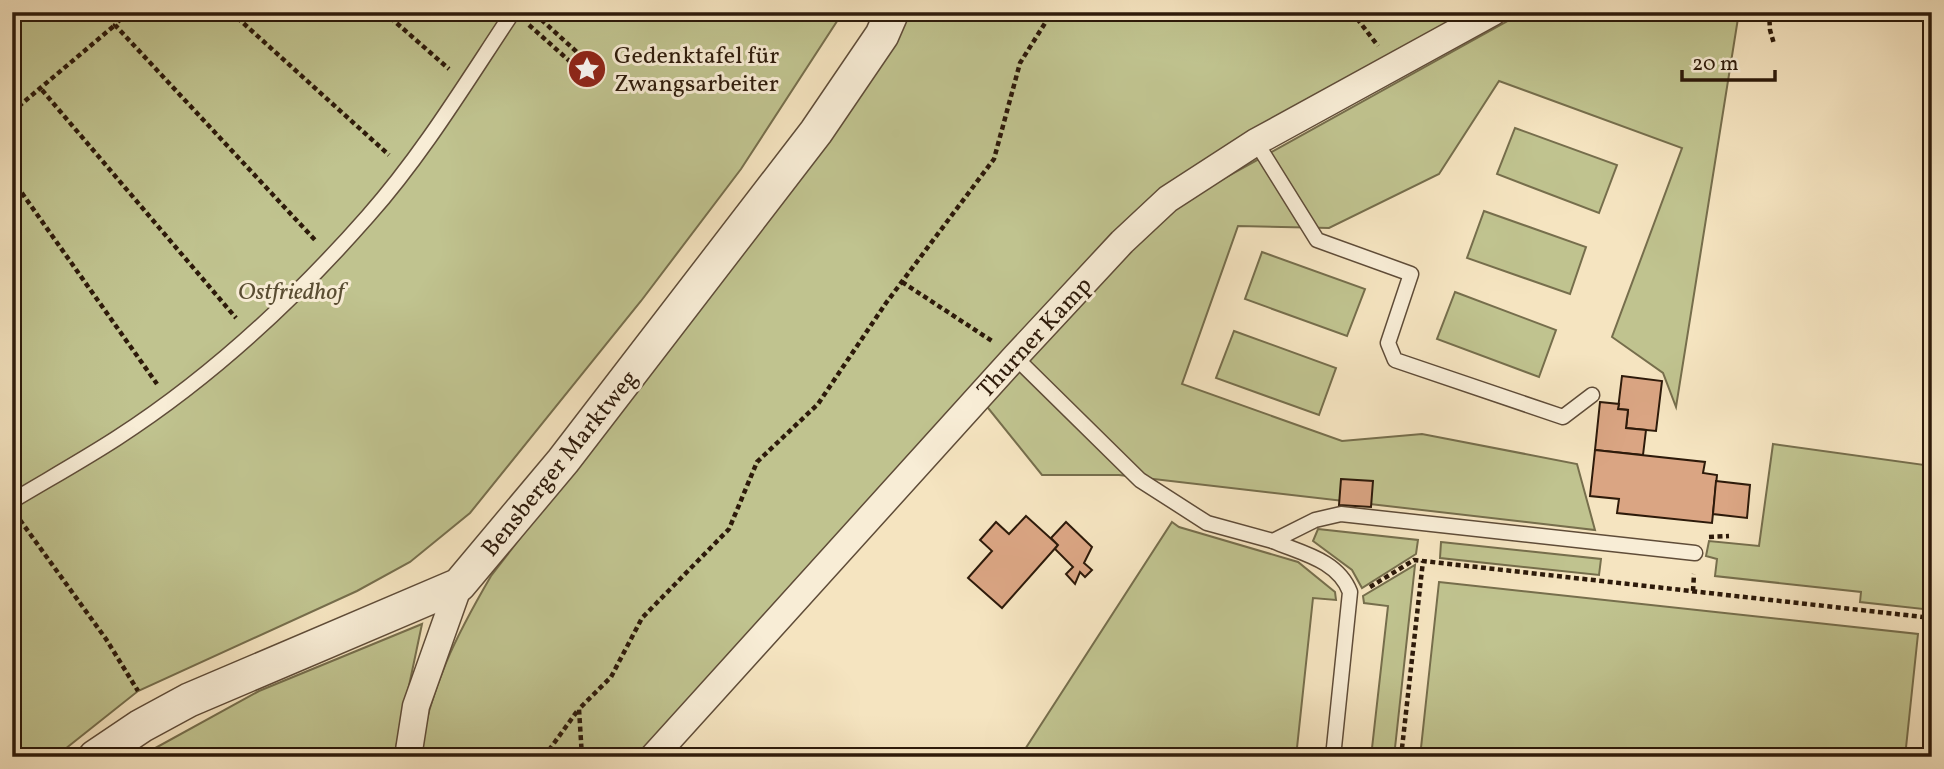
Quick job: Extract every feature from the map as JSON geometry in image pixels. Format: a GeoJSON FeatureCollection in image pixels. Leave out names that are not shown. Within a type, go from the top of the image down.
{"type":"FeatureCollection","features":[{"type":"Feature","properties":{"kind":"street","name":"Bensberger Marktweg"},"geometry":{"type":"LineString","coordinates":[[95,757],[189,699],[459,585],[563,461],[816,132],[882,35],[892,12]]}},
{"type":"Feature","properties":{"kind":"street","name":"Thurner Kamp"},"geometry":{"type":"LineString","coordinates":[[653,757],[1015,357],[1122,242],[1168,199],[1256,142],[1493,12]]}},
{"type":"Feature","properties":{"kind":"street"},"geometry":{"type":"LineString","coordinates":[[408,757],[416,706],[459,585]]}},
{"type":"Feature","properties":{"kind":"lane"},"geometry":{"type":"LineString","coordinates":[[12,501],[118,438],[169,401],[250,335],[330,257],[405,170],[466,83],[518,17]]}},
{"type":"Feature","properties":{"kind":"lane"},"geometry":{"type":"LineString","coordinates":[[1256,142],[1317,240],[1411,274],[1388,343],[1395,360],[1563,417],[1592,395]]}},
{"type":"Feature","properties":{"kind":"lane"},"geometry":{"type":"LineString","coordinates":[[1015,357],[1140,480],[1207,523],[1273,541],[1321,560],[1334,569],[1350,592],[1333,757]]}},
{"type":"Feature","properties":{"kind":"lane"},"geometry":{"type":"LineString","coordinates":[[1273,541],[1315,520],[1341,514],[1695,553]]}},
{"type":"Feature","properties":{"kind":"path"},"geometry":{"type":"LineString","coordinates":[[12,112],[42,90],[127,12]]}},
{"type":"Feature","properties":{"kind":"path"},"geometry":{"type":"LineString","coordinates":[[231,12],[405,170]]}},
{"type":"Feature","properties":{"kind":"path"},"geometry":{"type":"LineString","coordinates":[[384,12],[466,83]]}},
{"type":"Feature","properties":{"kind":"path"},"geometry":{"type":"LineString","coordinates":[[518,17],[583,73],[590,64],[533,12]]}},
{"type":"Feature","properties":{"kind":"path"},"geometry":{"type":"LineString","coordinates":[[544,757],[579,709],[611,677],[642,618],[729,529],[757,462],[818,404],[902,282],[994,159],[1020,64],[1052,12]]}},
{"type":"Feature","properties":{"kind":"path"},"geometry":{"type":"LineString","coordinates":[[1352,12],[1393,66]]}},
{"type":"Feature","properties":{"kind":"path"},"geometry":{"type":"LineString","coordinates":[[1769,12],[1769,30],[1774,44]]}},
{"type":"Feature","properties":{"kind":"path"},"geometry":{"type":"LineString","coordinates":[[115,24],[330,257]]}},
{"type":"Feature","properties":{"kind":"path"},"geometry":{"type":"LineString","coordinates":[[42,90],[250,335]]}},
{"type":"Feature","properties":{"kind":"path"},"geometry":{"type":"LineString","coordinates":[[12,179],[169,401]]}},
{"type":"Feature","properties":{"kind":"path"},"geometry":{"type":"LineString","coordinates":[[902,282],[1015,357]]}},
{"type":"Feature","properties":{"kind":"path"},"geometry":{"type":"LineString","coordinates":[[18,517],[106,639],[141,697]]}},
{"type":"Feature","properties":{"kind":"path"},"geometry":{"type":"LineString","coordinates":[[1350,592],[1363,592],[1414,560],[1932,618]]}},
{"type":"Feature","properties":{"kind":"path"},"geometry":{"type":"LineString","coordinates":[[1401,757],[1423,561]]}},
{"type":"Feature","properties":{"kind":"path"},"geometry":{"type":"LineString","coordinates":[[1924,757],[1932,685]]}},
{"type":"Feature","properties":{"kind":"path"},"geometry":{"type":"LineString","coordinates":[[579,709],[582,757]]}},
{"type":"Feature","properties":{"kind":"green space","name":"Ostfriedhof"},"geometry":{"type":"Polygon","coordinates":[[[12,12],[843,12],[741,169],[641,301],[470,513],[410,562],[357,591],[138,691],[55,757],[12,757],[12,12]]]}},
{"type":"Feature","properties":{"kind":"green space"},"geometry":{"type":"Polygon","coordinates":[[[906,12],[1475,12],[1193,168],[641,757],[419,757],[437,685],[491,576],[828,137],[906,12]]]}},
{"type":"Feature","properties":{"kind":"green space"},"geometry":{"type":"Polygon","coordinates":[[[1524,12],[1739,12],[1676,407],[1663,373],[1612,337],[1682,148],[1499,81],[1439,174],[1329,228],[1238,226],[1182,384],[1342,441],[1422,434],[1577,464],[1595,530],[1119,475],[1042,475],[980,398],[1167,210],[1524,12]]]}},
{"type":"Feature","properties":{"kind":"green space"},"geometry":{"type":"Polygon","coordinates":[[[1515,128],[1617,165],[1599,213],[1497,174],[1515,128]]]}},
{"type":"Feature","properties":{"kind":"green space"},"geometry":{"type":"Polygon","coordinates":[[[1484,211],[1586,247],[1570,294],[1467,258],[1484,211]]]}},
{"type":"Feature","properties":{"kind":"green space"},"geometry":{"type":"Polygon","coordinates":[[[1262,252],[1365,289],[1347,336],[1245,299],[1262,252]]]}},
{"type":"Feature","properties":{"kind":"green space"},"geometry":{"type":"Polygon","coordinates":[[[1455,292],[1556,330],[1539,377],[1437,339],[1455,292]]]}},
{"type":"Feature","properties":{"kind":"green space"},"geometry":{"type":"Polygon","coordinates":[[[1234,331],[1336,368],[1319,415],[1216,378],[1234,331]]]}},
{"type":"Feature","properties":{"kind":"green space"},"geometry":{"type":"Polygon","coordinates":[[[1773,444],[1932,466],[1932,610],[1860,602],[1861,592],[1715,576],[1717,559],[1706,556],[1709,541],[1759,546],[1773,444]]]}},
{"type":"Feature","properties":{"kind":"green space"},"geometry":{"type":"Polygon","coordinates":[[[1172,522],[1179,527],[1298,562],[1335,592],[1336,600],[1313,598],[1296,757],[1020,757],[1172,522]]]}},
{"type":"Feature","properties":{"kind":"green space"},"geometry":{"type":"Polygon","coordinates":[[[1318,529],[1418,540],[1416,554],[1362,588],[1352,570],[1313,541],[1318,529]]]}},
{"type":"Feature","properties":{"kind":"green space"},"geometry":{"type":"Polygon","coordinates":[[[1441,542],[1601,559],[1599,575],[1440,558],[1441,542]]]}},
{"type":"Feature","properties":{"kind":"green space"},"geometry":{"type":"Polygon","coordinates":[[[1415,565],[1394,757],[1371,757],[1388,606],[1364,603],[1363,596],[1415,565]]]}},
{"type":"Feature","properties":{"kind":"green space"},"geometry":{"type":"Polygon","coordinates":[[[1439,582],[1918,634],[1905,757],[1420,757],[1439,582]]]}},
{"type":"Feature","properties":{"kind":"green space"},"geometry":{"type":"Polygon","coordinates":[[[422,624],[394,757],[139,757],[259,691],[422,624]]]}},
{"type":"Feature","properties":{"kind":"building"},"geometry":{"type":"Polygon","coordinates":[[[1622,376],[1662,381],[1656,431],[1626,428],[1628,410],[1618,409],[1622,376]]]}},
{"type":"Feature","properties":{"kind":"building"},"geometry":{"type":"Polygon","coordinates":[[[1600,402],[1619,404],[1618,409],[1628,410],[1626,428],[1646,430],[1643,455],[1595,450],[1600,402]]]}},
{"type":"Feature","properties":{"kind":"building"},"geometry":{"type":"Polygon","coordinates":[[[1595,450],[1705,462],[1703,473],[1717,475],[1712,523],[1617,513],[1619,499],[1590,496],[1595,450]]]}},
{"type":"Feature","properties":{"kind":"building"},"geometry":{"type":"Polygon","coordinates":[[[1341,479],[1373,481],[1371,507],[1339,505],[1341,479]]]}},
{"type":"Feature","properties":{"kind":"building"},"geometry":{"type":"Polygon","coordinates":[[[1716,481],[1750,485],[1747,518],[1713,514],[1716,481]]]}},
{"type":"Feature","properties":{"kind":"building"},"geometry":{"type":"Polygon","coordinates":[[[1026,516],[1058,545],[1002,608],[968,578],[992,551],[980,540],[996,522],[1009,534],[1026,516]]]}},
{"type":"Feature","properties":{"kind":"building"},"geometry":{"type":"Polygon","coordinates":[[[1066,522],[1092,547],[1084,563],[1092,570],[1085,577],[1080,572],[1075,584],[1066,574],[1073,567],[1055,549],[1058,545],[1051,538],[1066,522]]]}},
{"type":"Feature","properties":{"kind":"place","name":"Gedenktafel für Zwangsarbeiter"},"geometry":{"type":"Point","coordinates":[587,69]}}]}
